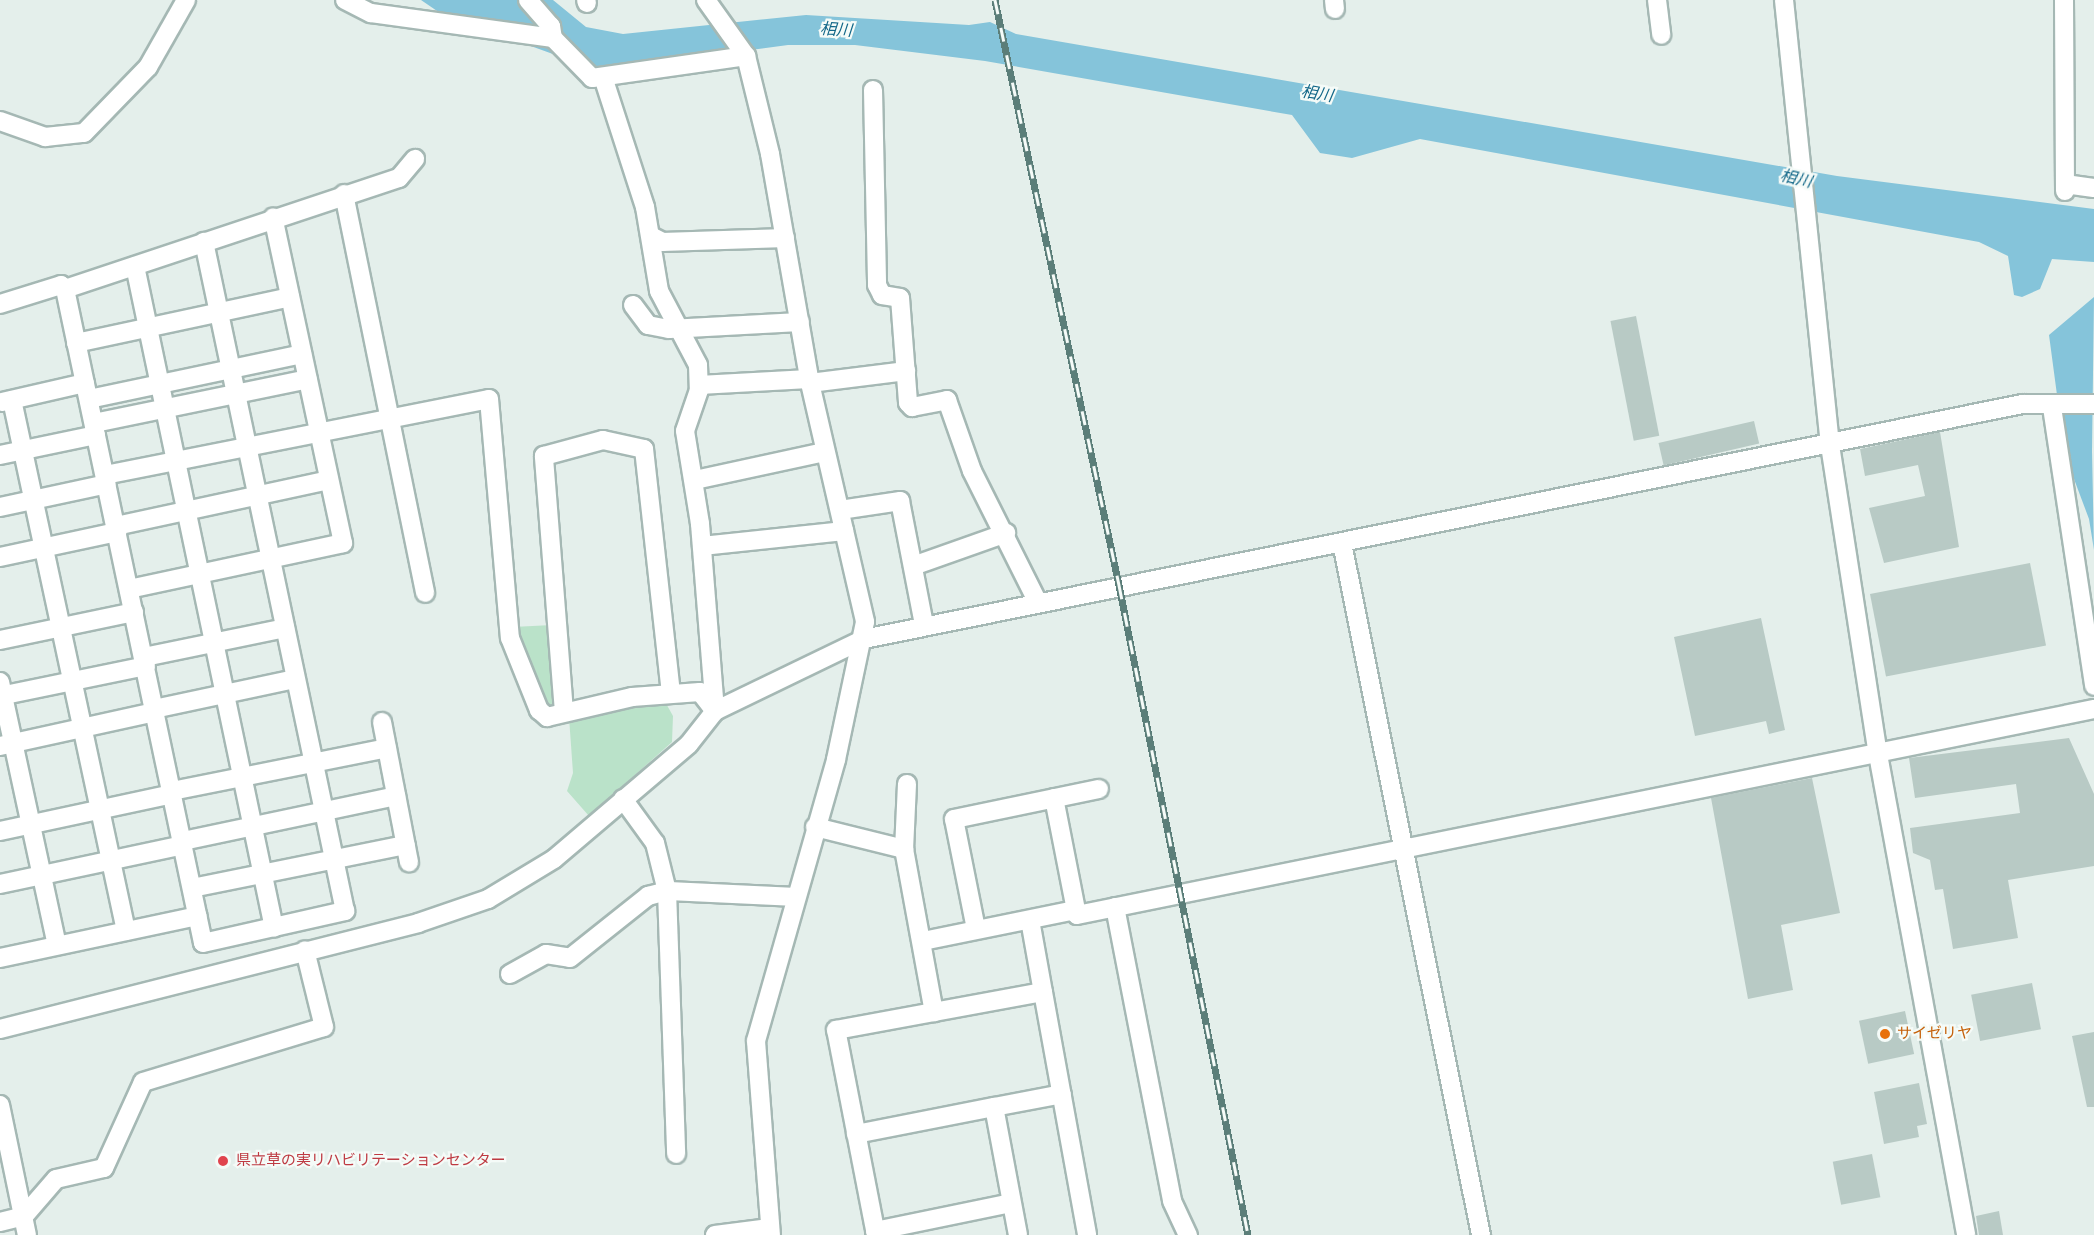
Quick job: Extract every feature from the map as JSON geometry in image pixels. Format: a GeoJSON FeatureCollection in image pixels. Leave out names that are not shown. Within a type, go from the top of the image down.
{"type":"FeatureCollection","features":[{"type":"Feature","properties":{"kind":"street"},"geometry":{"type":"LineString","coordinates":[[0,121],[45,137],[84,133],[148,67],[186,0]]}},
{"type":"Feature","properties":{"kind":"street"},"geometry":{"type":"LineString","coordinates":[[345,0],[371,13],[553,38]]}},
{"type":"Feature","properties":{"kind":"street"},"geometry":{"type":"LineString","coordinates":[[528,0],[550,26],[553,38],[592,78],[746,56]]}},
{"type":"Feature","properties":{"kind":"street"},"geometry":{"type":"LineString","coordinates":[[1657,0],[1661,35]]}},
{"type":"Feature","properties":{"kind":"street"},"geometry":{"type":"LineString","coordinates":[[1784,0],[1830,445],[1877,749],[1966,1235]]}},
{"type":"Feature","properties":{"kind":"street"},"geometry":{"type":"LineString","coordinates":[[2064,0],[2065,188],[2094,188]]}},
{"type":"Feature","properties":{"kind":"street"},"geometry":{"type":"LineString","coordinates":[[709,4],[746,56],[785,238],[809,381],[865,622],[864,639],[815,827],[793,897],[755,1051],[771,1232],[715,1235]]}},
{"type":"Feature","properties":{"kind":"street"},"geometry":{"type":"LineString","coordinates":[[603,77],[645,207],[643,215],[651,236],[658,291],[695,355],[699,385],[685,431],[702,546],[715,711]]}},
{"type":"Feature","properties":{"kind":"street"},"geometry":{"type":"LineString","coordinates":[[873,90],[877,285],[882,295],[900,298],[910,407],[947,400],[972,471],[1006,533],[1037,601]]}},
{"type":"Feature","properties":{"kind":"street"},"geometry":{"type":"LineString","coordinates":[[65,289],[273,217],[399,178],[416,159]]}},
{"type":"Feature","properties":{"kind":"street"},"geometry":{"type":"LineString","coordinates":[[344,194],[425,593]]}},
{"type":"Feature","properties":{"kind":"street"},"geometry":{"type":"LineString","coordinates":[[129,589],[343,543],[273,217]]}},
{"type":"Feature","properties":{"kind":"street"},"geometry":{"type":"LineString","coordinates":[[651,236],[663,242],[785,238]]}},
{"type":"Feature","properties":{"kind":"street"},"geometry":{"type":"LineString","coordinates":[[0,304],[61,285],[65,289],[203,943],[345,911],[204,242]]}},
{"type":"Feature","properties":{"kind":"street"},"geometry":{"type":"LineString","coordinates":[[135,266],[274,928]]}},
{"type":"Feature","properties":{"kind":"street"},"geometry":{"type":"LineString","coordinates":[[76,343],[290,297]]}},
{"type":"Feature","properties":{"kind":"street"},"geometry":{"type":"LineString","coordinates":[[633,305],[648,325],[680,328],[800,322]]}},
{"type":"Feature","properties":{"kind":"street"},"geometry":{"type":"LineString","coordinates":[[126,931],[36,500],[24,450],[6,401],[160,384],[302,354]]}},
{"type":"Feature","properties":{"kind":"street"},"geometry":{"type":"LineString","coordinates":[[699,385],[809,381],[906,371]]}},
{"type":"Feature","properties":{"kind":"street"},"geometry":{"type":"LineString","coordinates":[[0,455],[165,409],[308,379]]}},
{"type":"Feature","properties":{"kind":"street"},"geometry":{"type":"LineString","coordinates":[[0,507],[36,500],[176,460],[389,416],[489,399],[497,460],[512,647],[540,710],[547,717],[671,693],[700,693],[715,711]]}},
{"type":"Feature","properties":{"kind":"street"},"geometry":{"type":"LineString","coordinates":[[0,1029],[305,950],[488,899],[554,860],[689,744],[715,711],[864,639],[1037,601],[1342,543],[2022,404],[2052,407],[2094,404]]}},
{"type":"Feature","properties":{"kind":"street"},"geometry":{"type":"LineString","coordinates":[[2052,407],[2094,686]]}},
{"type":"Feature","properties":{"kind":"street"},"geometry":{"type":"LineString","coordinates":[[564,712],[543,456],[603,440],[644,449],[671,693]]}},
{"type":"Feature","properties":{"kind":"street"},"geometry":{"type":"LineString","coordinates":[[694,480],[825,452]]}},
{"type":"Feature","properties":{"kind":"street"},"geometry":{"type":"LineString","coordinates":[[0,557],[45,548],[186,511],[329,480]]}},
{"type":"Feature","properties":{"kind":"street"},"geometry":{"type":"LineString","coordinates":[[840,510],[900,501],[924,625]]}},
{"type":"Feature","properties":{"kind":"street"},"geometry":{"type":"LineString","coordinates":[[702,546],[844,531]]}},
{"type":"Feature","properties":{"kind":"street"},"geometry":{"type":"LineString","coordinates":[[914,566],[1006,533]]}},
{"type":"Feature","properties":{"kind":"street"},"geometry":{"type":"LineString","coordinates":[[1342,543],[1400,846],[1481,1235]]}},
{"type":"Feature","properties":{"kind":"street"},"geometry":{"type":"LineString","coordinates":[[0,640],[134,612]]}},
{"type":"Feature","properties":{"kind":"street"},"geometry":{"type":"LineString","coordinates":[[57,945],[32,824],[7,744],[1,691],[74,681],[214,643],[285,628]]}},
{"type":"Feature","properties":{"kind":"street"},"geometry":{"type":"LineString","coordinates":[[7,744],[295,679]]}},
{"type":"Feature","properties":{"kind":"street"},"geometry":{"type":"LineString","coordinates":[[1054,798],[1077,915],[1400,846],[1877,749],[2094,709]]}},
{"type":"Feature","properties":{"kind":"street"},"geometry":{"type":"LineString","coordinates":[[192,888],[334,860],[407,853],[382,722]]}},
{"type":"Feature","properties":{"kind":"street"},"geometry":{"type":"LineString","coordinates":[[0,831],[101,810],[242,776],[387,748]]}},
{"type":"Feature","properties":{"kind":"street"},"geometry":{"type":"LineString","coordinates":[[907,784],[904,849],[934,1012]]}},
{"type":"Feature","properties":{"kind":"street"},"geometry":{"type":"LineString","coordinates":[[976,930],[954,819],[1099,789]]}},
{"type":"Feature","properties":{"kind":"street"},"geometry":{"type":"LineString","coordinates":[[0,884],[396,796]]}},
{"type":"Feature","properties":{"kind":"street"},"geometry":{"type":"LineString","coordinates":[[623,799],[655,843],[667,891],[676,1154]]}},
{"type":"Feature","properties":{"kind":"street"},"geometry":{"type":"LineString","coordinates":[[815,827],[904,849]]}},
{"type":"Feature","properties":{"kind":"street"},"geometry":{"type":"LineString","coordinates":[[510,974],[546,954],[570,958],[648,896],[667,891],[793,897]]}},
{"type":"Feature","properties":{"kind":"street"},"geometry":{"type":"LineString","coordinates":[[1115,907],[1172,1201],[1188,1235]]}},
{"type":"Feature","properties":{"kind":"street"},"geometry":{"type":"LineString","coordinates":[[922,941],[1076,910]]}},
{"type":"Feature","properties":{"kind":"street"},"geometry":{"type":"LineString","coordinates":[[0,958],[198,916]]}},
{"type":"Feature","properties":{"kind":"street"},"geometry":{"type":"LineString","coordinates":[[1030,920],[1087,1235]]}},
{"type":"Feature","properties":{"kind":"street"},"geometry":{"type":"LineString","coordinates":[[0,1221],[24,1216],[56,1179],[104,1168],[143,1082],[324,1027],[305,950]]}},
{"type":"Feature","properties":{"kind":"street"},"geometry":{"type":"LineString","coordinates":[[1011,1203],[876,1233],[836,1030],[1043,992]]}},
{"type":"Feature","properties":{"kind":"street"},"geometry":{"type":"LineString","coordinates":[[856,1134],[1062,1094]]}},
{"type":"Feature","properties":{"kind":"street"},"geometry":{"type":"LineString","coordinates":[[0,1105],[5,1154],[24,1216],[27,1235]]}},
{"type":"Feature","properties":{"kind":"street"},"geometry":{"type":"LineString","coordinates":[[994,1107],[1018,1235]]}},
{"type":"Feature","properties":{"kind":"green space"},"geometry":{"type":"Polygon","coordinates":[[[552,625],[560,705],[544,710],[513,627],[552,625]]]}},
{"type":"Feature","properties":{"kind":"green space"},"geometry":{"type":"Polygon","coordinates":[[[663,698],[673,716],[672,742],[589,816],[567,791],[573,773],[569,717],[663,698]]]}},
{"type":"Feature","properties":{"kind":"water","name":"相川"},"geometry":{"type":"Polygon","coordinates":[[[421,0],[553,0],[586,27],[623,34],[806,15],[969,25],[990,22],[1016,34],[1837,176],[2094,209],[2094,262],[2052,259],[2040,289],[2022,297],[2014,295],[2008,256],[1979,242],[1420,139],[1352,158],[1320,153],[1292,115],[985,61],[855,45],[788,45],[597,70],[440,13],[421,0]]]}},
{"type":"Feature","properties":{"kind":"water"},"geometry":{"type":"Polygon","coordinates":[[[2094,297],[2092,451],[2094,550],[2089,519],[2065,455],[2049,335],[2094,297]]]}},
{"type":"Feature","properties":{"kind":"building"},"geometry":{"type":"Polygon","coordinates":[[[1636,316],[1659,436],[1634,441],[1610,321],[1636,316]]]}},
{"type":"Feature","properties":{"kind":"building"},"geometry":{"type":"Polygon","coordinates":[[[1754,421],[1759,443],[1664,465],[1659,443],[1754,421]]]}},
{"type":"Feature","properties":{"kind":"building"},"geometry":{"type":"Polygon","coordinates":[[[1940,432],[1959,547],[1884,563],[1869,508],[1925,496],[1918,465],[1865,476],[1860,449],[1940,432]]]}},
{"type":"Feature","properties":{"kind":"building"},"geometry":{"type":"Polygon","coordinates":[[[2030,563],[2046,645],[1886,677],[1870,594],[2030,563]]]}},
{"type":"Feature","properties":{"kind":"building"},"geometry":{"type":"Polygon","coordinates":[[[1761,618],[1785,730],[1769,734],[1766,721],[1695,736],[1674,637],[1761,618]]]}},
{"type":"Feature","properties":{"kind":"building"},"geometry":{"type":"Polygon","coordinates":[[[2069,738],[2094,794],[2094,866],[2008,880],[2018,938],[1953,949],[1943,889],[1935,890],[1930,860],[1913,853],[1910,828],[2020,813],[2016,784],[1915,798],[1909,758],[2069,738]]]}},
{"type":"Feature","properties":{"kind":"building"},"geometry":{"type":"Polygon","coordinates":[[[1812,778],[1840,913],[1781,925],[1793,990],[1748,999],[1711,798],[1812,778]]]}},
{"type":"Feature","properties":{"kind":"building"},"geometry":{"type":"Polygon","coordinates":[[[2032,983],[2041,1029],[1980,1041],[1971,995],[2032,983]]]}},
{"type":"Feature","properties":{"kind":"building"},"geometry":{"type":"Polygon","coordinates":[[[1905,1011],[1914,1054],[1868,1064],[1859,1021],[1905,1011]]]}},
{"type":"Feature","properties":{"kind":"building"},"geometry":{"type":"Polygon","coordinates":[[[2094,1032],[2094,1107],[2087,1107],[2072,1036],[2094,1032]]]}},
{"type":"Feature","properties":{"kind":"building"},"geometry":{"type":"Polygon","coordinates":[[[1919,1083],[1927,1124],[1917,1126],[1919,1137],[1884,1144],[1874,1092],[1919,1083]]]}},
{"type":"Feature","properties":{"kind":"building"},"geometry":{"type":"Polygon","coordinates":[[[1872,1154],[1880,1197],[1841,1205],[1833,1162],[1872,1154]]]}},
{"type":"Feature","properties":{"kind":"building"},"geometry":{"type":"Polygon","coordinates":[[[1999,1211],[2003,1235],[1979,1235],[1976,1216],[1999,1211]]]}},
{"type":"Feature","properties":{"kind":"railway"},"geometry":{"type":"LineString","coordinates":[[995,0],[1119,585],[1248,1235]]}},
{"type":"Feature","properties":{"kind":"place","name":"サイゼリヤ"},"geometry":{"type":"Point","coordinates":[1885,1034]}},
{"type":"Feature","properties":{"kind":"place","name":"県立草の実リハビリテーションセンター"},"geometry":{"type":"Point","coordinates":[223,1161]}}]}
